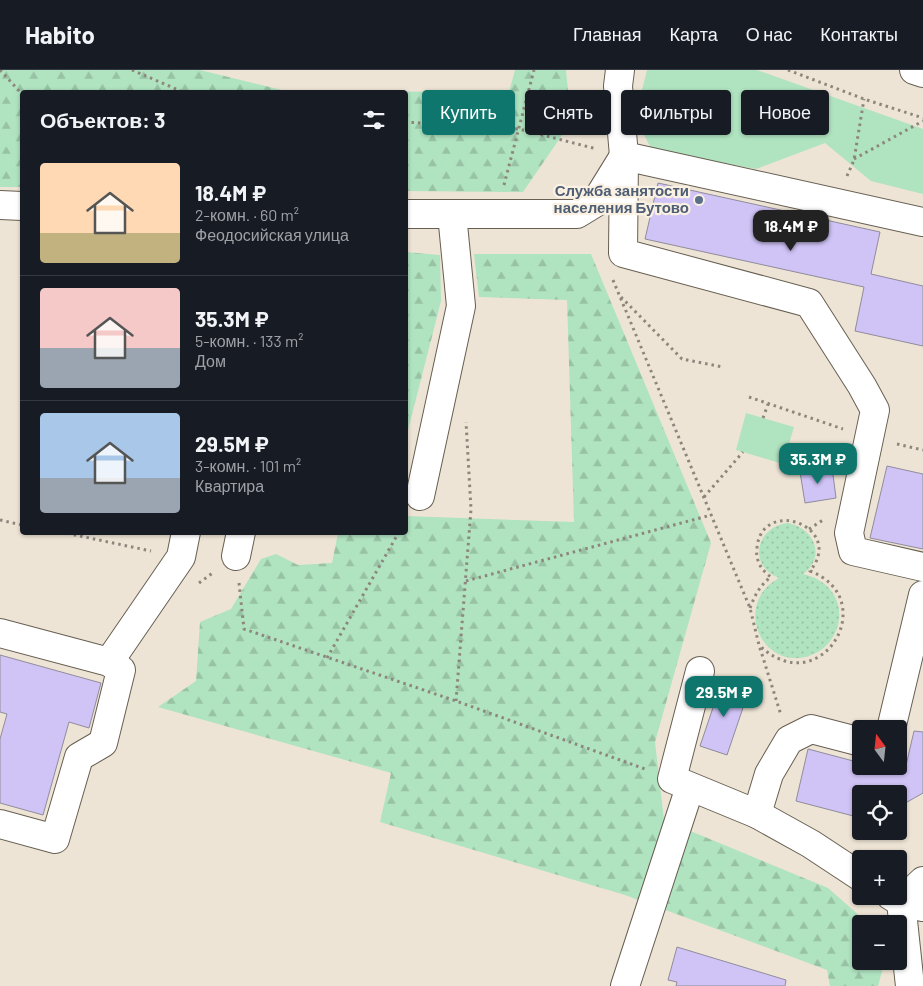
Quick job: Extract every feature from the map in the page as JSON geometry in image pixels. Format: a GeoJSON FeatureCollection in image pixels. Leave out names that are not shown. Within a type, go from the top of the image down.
{"type":"FeatureCollection","features":[{"type":"Feature","properties":{"kind":"street"},"geometry":{"type":"LineString","coordinates":[[620,70],[618,86],[624,156],[623,253],[809,303],[862,386],[875,410],[871,438],[848,533],[853,551],[923,567]]}},
{"type":"Feature","properties":{"kind":"street"},"geometry":{"type":"LineString","coordinates":[[914,70],[923,73]]}},
{"type":"Feature","properties":{"kind":"street"},"geometry":{"type":"LineString","coordinates":[[624,156],[923,222]]}},
{"type":"Feature","properties":{"kind":"street"},"geometry":{"type":"LineString","coordinates":[[408,214],[577,214],[595,203],[624,156]]}},
{"type":"Feature","properties":{"kind":"street"},"geometry":{"type":"LineString","coordinates":[[0,205],[20,206]]}},
{"type":"Feature","properties":{"kind":"street"},"geometry":{"type":"LineString","coordinates":[[420,496],[461,306],[452,214]]}},
{"type":"Feature","properties":{"kind":"street"},"geometry":{"type":"LineString","coordinates":[[110,662],[184,545]]}},
{"type":"Feature","properties":{"kind":"street"},"geometry":{"type":"LineString","coordinates":[[893,720],[923,595]]}},
{"type":"Feature","properties":{"kind":"street"},"geometry":{"type":"LineString","coordinates":[[0,633],[110,662],[121,670],[103,742],[78,757],[55,839],[0,824]]}},
{"type":"Feature","properties":{"kind":"street"},"geometry":{"type":"LineString","coordinates":[[625,986],[681,783],[700,671]]}},
{"type":"Feature","properties":{"kind":"street"},"geometry":{"type":"LineString","coordinates":[[756,814],[769,774],[789,740],[811,729],[852,740]]}},
{"type":"Feature","properties":{"kind":"street"},"geometry":{"type":"LineString","coordinates":[[681,783],[756,814],[811,844],[852,871]]}},
{"type":"Feature","properties":{"kind":"street"},"geometry":{"type":"LineString","coordinates":[[907,900],[923,881]]}},
{"type":"Feature","properties":{"kind":"street"},"geometry":{"type":"LineString","coordinates":[[905,905],[910,986]]}},
{"type":"Feature","properties":{"kind":"path"},"geometry":{"type":"LineString","coordinates":[[0,70],[20,92]]}},
{"type":"Feature","properties":{"kind":"path"},"geometry":{"type":"LineString","coordinates":[[132,70],[179,90]]}},
{"type":"Feature","properties":{"kind":"path"},"geometry":{"type":"LineString","coordinates":[[496,215],[534,70]]}},
{"type":"Feature","properties":{"kind":"path"},"geometry":{"type":"LineString","coordinates":[[788,70],[923,119]]}},
{"type":"Feature","properties":{"kind":"path"},"geometry":{"type":"LineString","coordinates":[[836,204],[854,160],[864,99]]}},
{"type":"Feature","properties":{"kind":"path"},"geometry":{"type":"LineString","coordinates":[[854,160],[923,119]]}},
{"type":"Feature","properties":{"kind":"path"},"geometry":{"type":"LineString","coordinates":[[408,122],[519,129],[569,142]]}},
{"type":"Feature","properties":{"kind":"path"},"geometry":{"type":"LineString","coordinates":[[612,276],[750,608],[789,740]]}},
{"type":"Feature","properties":{"kind":"path"},"geometry":{"type":"LineString","coordinates":[[619,294],[682,359],[723,367]]}},
{"type":"Feature","properties":{"kind":"path"},"geometry":{"type":"LineString","coordinates":[[749,397],[871,438]]}},
{"type":"Feature","properties":{"kind":"path"},"geometry":{"type":"LineString","coordinates":[[763,418],[768,404]]}},
{"type":"Feature","properties":{"kind":"path"},"geometry":{"type":"LineString","coordinates":[[456,701],[471,508],[466,412]]}},
{"type":"Feature","properties":{"kind":"path"},"geometry":{"type":"LineString","coordinates":[[704,497],[743,452]]}},
{"type":"Feature","properties":{"kind":"path"},"geometry":{"type":"LineString","coordinates":[[466,580],[711,515]]}},
{"type":"Feature","properties":{"kind":"path"},"geometry":{"type":"LineString","coordinates":[[0,520],[20,525]]}},
{"type":"Feature","properties":{"kind":"path"},"geometry":{"type":"LineString","coordinates":[[750,608],[754,596],[760,587],[771,577],[764,571],[758,560],[757,548],[760,536],[768,527],[780,521],[792,520],[804,525],[813,533],[818,545],[818,557],[810,572],[826,579],[839,596],[843,611],[842,626],[836,640],[826,653],[807,662],[786,662],[772,656],[760,645]]}},
{"type":"Feature","properties":{"kind":"path"},"geometry":{"type":"LineString","coordinates":[[89,535],[184,545]]}},
{"type":"Feature","properties":{"kind":"path"},"geometry":{"type":"LineString","coordinates":[[327,658],[397,535]]}},
{"type":"Feature","properties":{"kind":"path"},"geometry":{"type":"LineString","coordinates":[[238,544],[244,629],[456,701],[681,783]]}},
{"type":"Feature","properties":{"kind":"green space"},"geometry":{"type":"Polygon","coordinates":[[[0,70],[200,70],[282,90],[20,90],[20,187],[0,187],[0,70]]]}},
{"type":"Feature","properties":{"kind":"green space"},"geometry":{"type":"Polygon","coordinates":[[[515,70],[566,70],[568,90],[525,90],[525,135],[562,135],[523,192],[408,191],[408,92],[422,92],[422,135],[515,135],[515,90],[510,90],[515,70]]]}},
{"type":"Feature","properties":{"kind":"green space"},"geometry":{"type":"Polygon","coordinates":[[[647,70],[757,70],[813,90],[741,90],[741,135],[829,135],[829,96],[923,129],[923,194],[871,181],[825,143],[756,169],[652,150],[644,135],[731,135],[731,90],[642,90],[647,70]]]}},
{"type":"Feature","properties":{"kind":"green space"},"geometry":{"type":"Polygon","coordinates":[[[408,252],[440,255],[441,301],[408,430],[408,252]]]}},
{"type":"Feature","properties":{"kind":"green space"},"geometry":{"type":"Polygon","coordinates":[[[474,254],[591,254],[711,543],[655,742],[664,820],[828,888],[859,915],[852,915],[852,970],[882,970],[878,986],[830,986],[827,970],[625,895],[380,822],[391,773],[158,707],[196,681],[200,622],[231,609],[261,559],[276,554],[298,565],[332,563],[338,535],[408,535],[408,516],[574,522],[567,300],[479,297],[474,254]]]}},
{"type":"Feature","properties":{"kind":"green space"},"geometry":{"type":"Polygon","coordinates":[[[746,413],[794,427],[783,464],[736,450],[746,413]]]}},
{"type":"Feature","properties":{"kind":"green space"},"geometry":{"type":"Polygon","coordinates":[[[787,523],[804,530],[810,536],[816,551],[810,567],[803,574],[816,579],[828,587],[838,604],[839,615],[836,630],[827,645],[809,656],[792,658],[777,654],[766,644],[758,632],[755,617],[757,602],[765,589],[779,578],[769,572],[759,557],[762,539],[776,526],[787,523]]]}},
{"type":"Feature","properties":{"kind":"building"},"geometry":{"type":"Polygon","coordinates":[[[658,183],[880,232],[871,274],[923,286],[923,346],[855,331],[864,287],[645,239],[658,183]]]}},
{"type":"Feature","properties":{"kind":"building"},"geometry":{"type":"Polygon","coordinates":[[[887,466],[923,474],[923,549],[870,538],[887,466]]]}},
{"type":"Feature","properties":{"kind":"building"},"geometry":{"type":"Polygon","coordinates":[[[832,467],[836,498],[805,503],[800,472],[832,467]]]}},
{"type":"Feature","properties":{"kind":"building"},"geometry":{"type":"Polygon","coordinates":[[[0,655],[101,683],[89,728],[69,722],[43,815],[0,803],[0,739],[7,714],[0,712],[0,655]]]}},
{"type":"Feature","properties":{"kind":"building"},"geometry":{"type":"Polygon","coordinates":[[[722,681],[749,690],[727,755],[700,746],[722,681]]]}},
{"type":"Feature","properties":{"kind":"building"},"geometry":{"type":"Polygon","coordinates":[[[914,731],[923,732],[923,793],[907,802],[907,785],[852,785],[852,816],[796,801],[808,749],[852,761],[852,775],[908,775],[908,757],[914,731]]]}},
{"type":"Feature","properties":{"kind":"building"},"geometry":{"type":"Polygon","coordinates":[[[677,947],[786,980],[785,986],[676,986],[677,982],[668,980],[677,947]]]}},
{"type":"Feature","properties":{"kind":"place","name":"Служба занятости населения Бутово"},"geometry":{"type":"Point","coordinates":[699,200]}}]}
